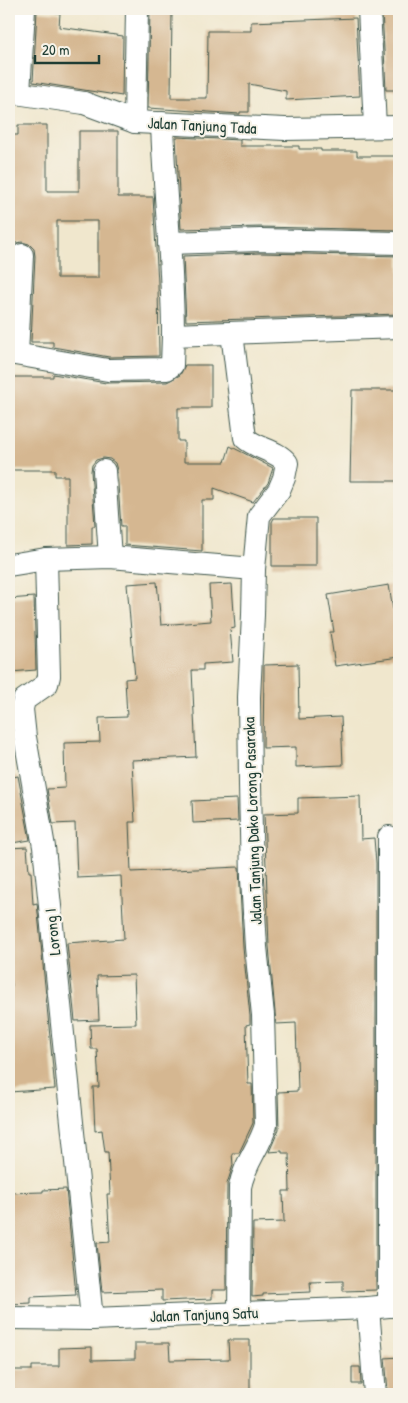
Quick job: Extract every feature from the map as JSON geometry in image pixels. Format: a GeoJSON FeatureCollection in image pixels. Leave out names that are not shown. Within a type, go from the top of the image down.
{"type":"FeatureCollection","features":[{"type":"Feature","properties":{"kind":"street"},"geometry":{"type":"LineString","coordinates":[[14,92],[24,9]]}},
{"type":"Feature","properties":{"kind":"street"},"geometry":{"type":"LineString","coordinates":[[135,122],[137,9]]}},
{"type":"Feature","properties":{"kind":"street"},"geometry":{"type":"LineString","coordinates":[[369,9],[375,126]]}},
{"type":"Feature","properties":{"kind":"street","name":"Jalan Tanjung Tada"},"geometry":{"type":"LineString","coordinates":[[14,92],[84,103],[135,122],[285,128],[399,127]]}},
{"type":"Feature","properties":{"kind":"street"},"geometry":{"type":"LineString","coordinates":[[22,255],[13,354],[108,370],[167,369],[172,365],[170,243],[163,181],[162,123]]}},
{"type":"Feature","properties":{"kind":"street"},"geometry":{"type":"LineString","coordinates":[[170,243],[260,240],[399,243]]}},
{"type":"Feature","properties":{"kind":"street"},"geometry":{"type":"LineString","coordinates":[[173,335],[399,327]]}},
{"type":"Feature","properties":{"kind":"street","name":"Jalan Tanjung Dako Lorong Pasaraka"},"geometry":{"type":"LineString","coordinates":[[232,332],[245,438],[259,447],[282,456],[287,463],[279,490],[259,516],[254,569],[254,615],[248,697],[250,794],[254,918],[263,1015],[266,1125],[262,1139],[242,1174],[240,1187],[239,1313]]}},
{"type":"Feature","properties":{"kind":"street"},"geometry":{"type":"LineString","coordinates":[[104,471],[110,557]]}},
{"type":"Feature","properties":{"kind":"street"},"geometry":{"type":"LineString","coordinates":[[9,565],[46,559],[110,557],[254,569]]}},
{"type":"Feature","properties":{"kind":"street","name":"Lorong I"},"geometry":{"type":"LineString","coordinates":[[46,559],[48,684],[24,700],[22,709],[44,847],[92,1319]]}},
{"type":"Feature","properties":{"kind":"street"},"geometry":{"type":"LineString","coordinates":[[375,1394],[386,1307],[389,837]]}},
{"type":"Feature","properties":{"kind":"street","name":"Jalan Tanjung Satu"},"geometry":{"type":"LineString","coordinates":[[9,1318],[92,1319],[386,1307]]}},
{"type":"Feature","properties":{"kind":"building"},"geometry":{"type":"Polygon","coordinates":[[[382,9],[399,9],[399,90],[386,90],[382,9]]]}},
{"type":"Feature","properties":{"kind":"building"},"geometry":{"type":"Polygon","coordinates":[[[150,10],[172,10],[171,98],[207,98],[208,31],[251,31],[251,22],[356,18],[360,96],[286,100],[286,91],[249,84],[249,112],[240,112],[240,114],[148,108],[150,10]]]}},
{"type":"Feature","properties":{"kind":"building"},"geometry":{"type":"Polygon","coordinates":[[[37,11],[60,13],[59,27],[123,36],[122,96],[33,82],[37,11]]]}},
{"type":"Feature","properties":{"kind":"building"},"geometry":{"type":"Polygon","coordinates":[[[18,125],[47,125],[47,191],[79,191],[79,131],[118,131],[118,197],[153,197],[158,283],[159,356],[109,357],[53,347],[53,342],[31,342],[34,249],[29,244],[16,243],[11,248],[9,257],[9,135],[18,135],[18,125]],[[57,221],[57,278],[98,278],[98,221],[57,221]]]}},
{"type":"Feature","properties":{"kind":"building"},"geometry":{"type":"Polygon","coordinates":[[[176,137],[240,140],[240,146],[299,146],[299,149],[321,149],[321,151],[357,151],[357,156],[399,156],[399,230],[260,227],[181,229],[176,137]]]}},
{"type":"Feature","properties":{"kind":"building"},"geometry":{"type":"Polygon","coordinates":[[[260,253],[399,256],[399,314],[186,321],[183,256],[260,253]]]}},
{"type":"Feature","properties":{"kind":"building"},"geometry":{"type":"Polygon","coordinates":[[[185,365],[211,365],[211,408],[178,408],[178,441],[184,441],[184,462],[225,462],[230,446],[273,468],[268,483],[253,502],[214,488],[214,500],[202,500],[202,551],[125,545],[125,526],[121,526],[115,463],[110,459],[96,460],[92,465],[91,471],[95,526],[92,526],[92,544],[68,545],[68,476],[55,476],[55,470],[9,470],[9,377],[53,377],[53,374],[106,383],[167,382],[180,375],[185,365]]]}},
{"type":"Feature","properties":{"kind":"building"},"geometry":{"type":"Polygon","coordinates":[[[352,390],[396,390],[396,453],[399,453],[399,481],[350,481],[352,390]]]}},
{"type":"Feature","properties":{"kind":"building"},"geometry":{"type":"Polygon","coordinates":[[[274,518],[316,518],[316,566],[272,566],[272,522],[274,518]]]}},
{"type":"Feature","properties":{"kind":"building"},"geometry":{"type":"Polygon","coordinates":[[[157,582],[161,625],[211,621],[209,585],[232,584],[235,628],[230,629],[233,662],[203,664],[203,670],[192,670],[196,757],[132,760],[135,822],[129,822],[131,872],[239,867],[243,948],[250,1016],[250,1024],[246,1025],[248,1084],[252,1084],[253,1123],[239,1153],[232,1153],[233,1165],[227,1184],[226,1290],[212,1290],[212,1299],[162,1301],[162,1290],[102,1292],[97,1243],[110,1242],[107,1194],[110,1194],[108,1152],[105,1152],[102,1130],[95,1131],[93,1087],[99,1087],[97,1049],[91,1049],[90,1025],[136,1024],[134,975],[97,976],[99,1020],[75,1021],[67,943],[124,939],[121,876],[77,878],[75,823],[53,824],[47,789],[65,788],[64,743],[100,742],[99,718],[127,717],[125,679],[135,678],[127,584],[157,582]]]}},
{"type":"Feature","properties":{"kind":"building"},"geometry":{"type":"Polygon","coordinates":[[[389,585],[394,616],[399,615],[399,657],[335,666],[330,632],[334,632],[328,595],[389,585]]]}},
{"type":"Feature","properties":{"kind":"building"},"geometry":{"type":"Polygon","coordinates":[[[34,597],[36,670],[10,672],[9,599],[34,597]]]}},
{"type":"Feature","properties":{"kind":"building"},"geometry":{"type":"Polygon","coordinates":[[[298,664],[299,719],[341,717],[343,765],[296,767],[296,747],[263,748],[264,665],[298,664]]]}},
{"type":"Feature","properties":{"kind":"building"},"geometry":{"type":"Polygon","coordinates":[[[18,776],[30,840],[12,843],[9,822],[9,778],[18,776]]]}},
{"type":"Feature","properties":{"kind":"building"},"geometry":{"type":"Polygon","coordinates":[[[360,796],[361,839],[374,838],[376,863],[376,1290],[343,1291],[343,1281],[310,1282],[311,1292],[263,1294],[263,1296],[252,1297],[253,1223],[284,1222],[283,1191],[290,1191],[289,1153],[282,1153],[282,1151],[269,1152],[279,1129],[278,1092],[298,1091],[296,1023],[276,1024],[269,946],[264,814],[298,813],[298,798],[360,796]]]}},
{"type":"Feature","properties":{"kind":"building"},"geometry":{"type":"Polygon","coordinates":[[[237,799],[238,821],[193,823],[192,801],[237,799]]]}},
{"type":"Feature","properties":{"kind":"building"},"geometry":{"type":"Polygon","coordinates":[[[27,847],[33,904],[37,903],[55,1089],[9,1092],[9,987],[12,986],[9,956],[9,848],[27,847]]]}},
{"type":"Feature","properties":{"kind":"building"},"geometry":{"type":"Polygon","coordinates":[[[66,1189],[76,1295],[31,1297],[31,1303],[9,1304],[9,1193],[66,1189]]]}},
{"type":"Feature","properties":{"kind":"building"},"geometry":{"type":"Polygon","coordinates":[[[228,1340],[250,1340],[250,1394],[11,1394],[11,1370],[32,1370],[32,1366],[59,1366],[59,1348],[92,1347],[92,1360],[135,1359],[135,1343],[169,1343],[170,1360],[229,1359],[228,1340]]]}},
{"type":"Feature","properties":{"kind":"building"},"geometry":{"type":"Polygon","coordinates":[[[399,1357],[399,1390],[388,1391],[385,1358],[399,1357]]]}},
{"type":"Feature","properties":{"kind":"building"},"geometry":{"type":"Polygon","coordinates":[[[352,1367],[360,1367],[361,1384],[352,1384],[352,1367]]]}}]}
